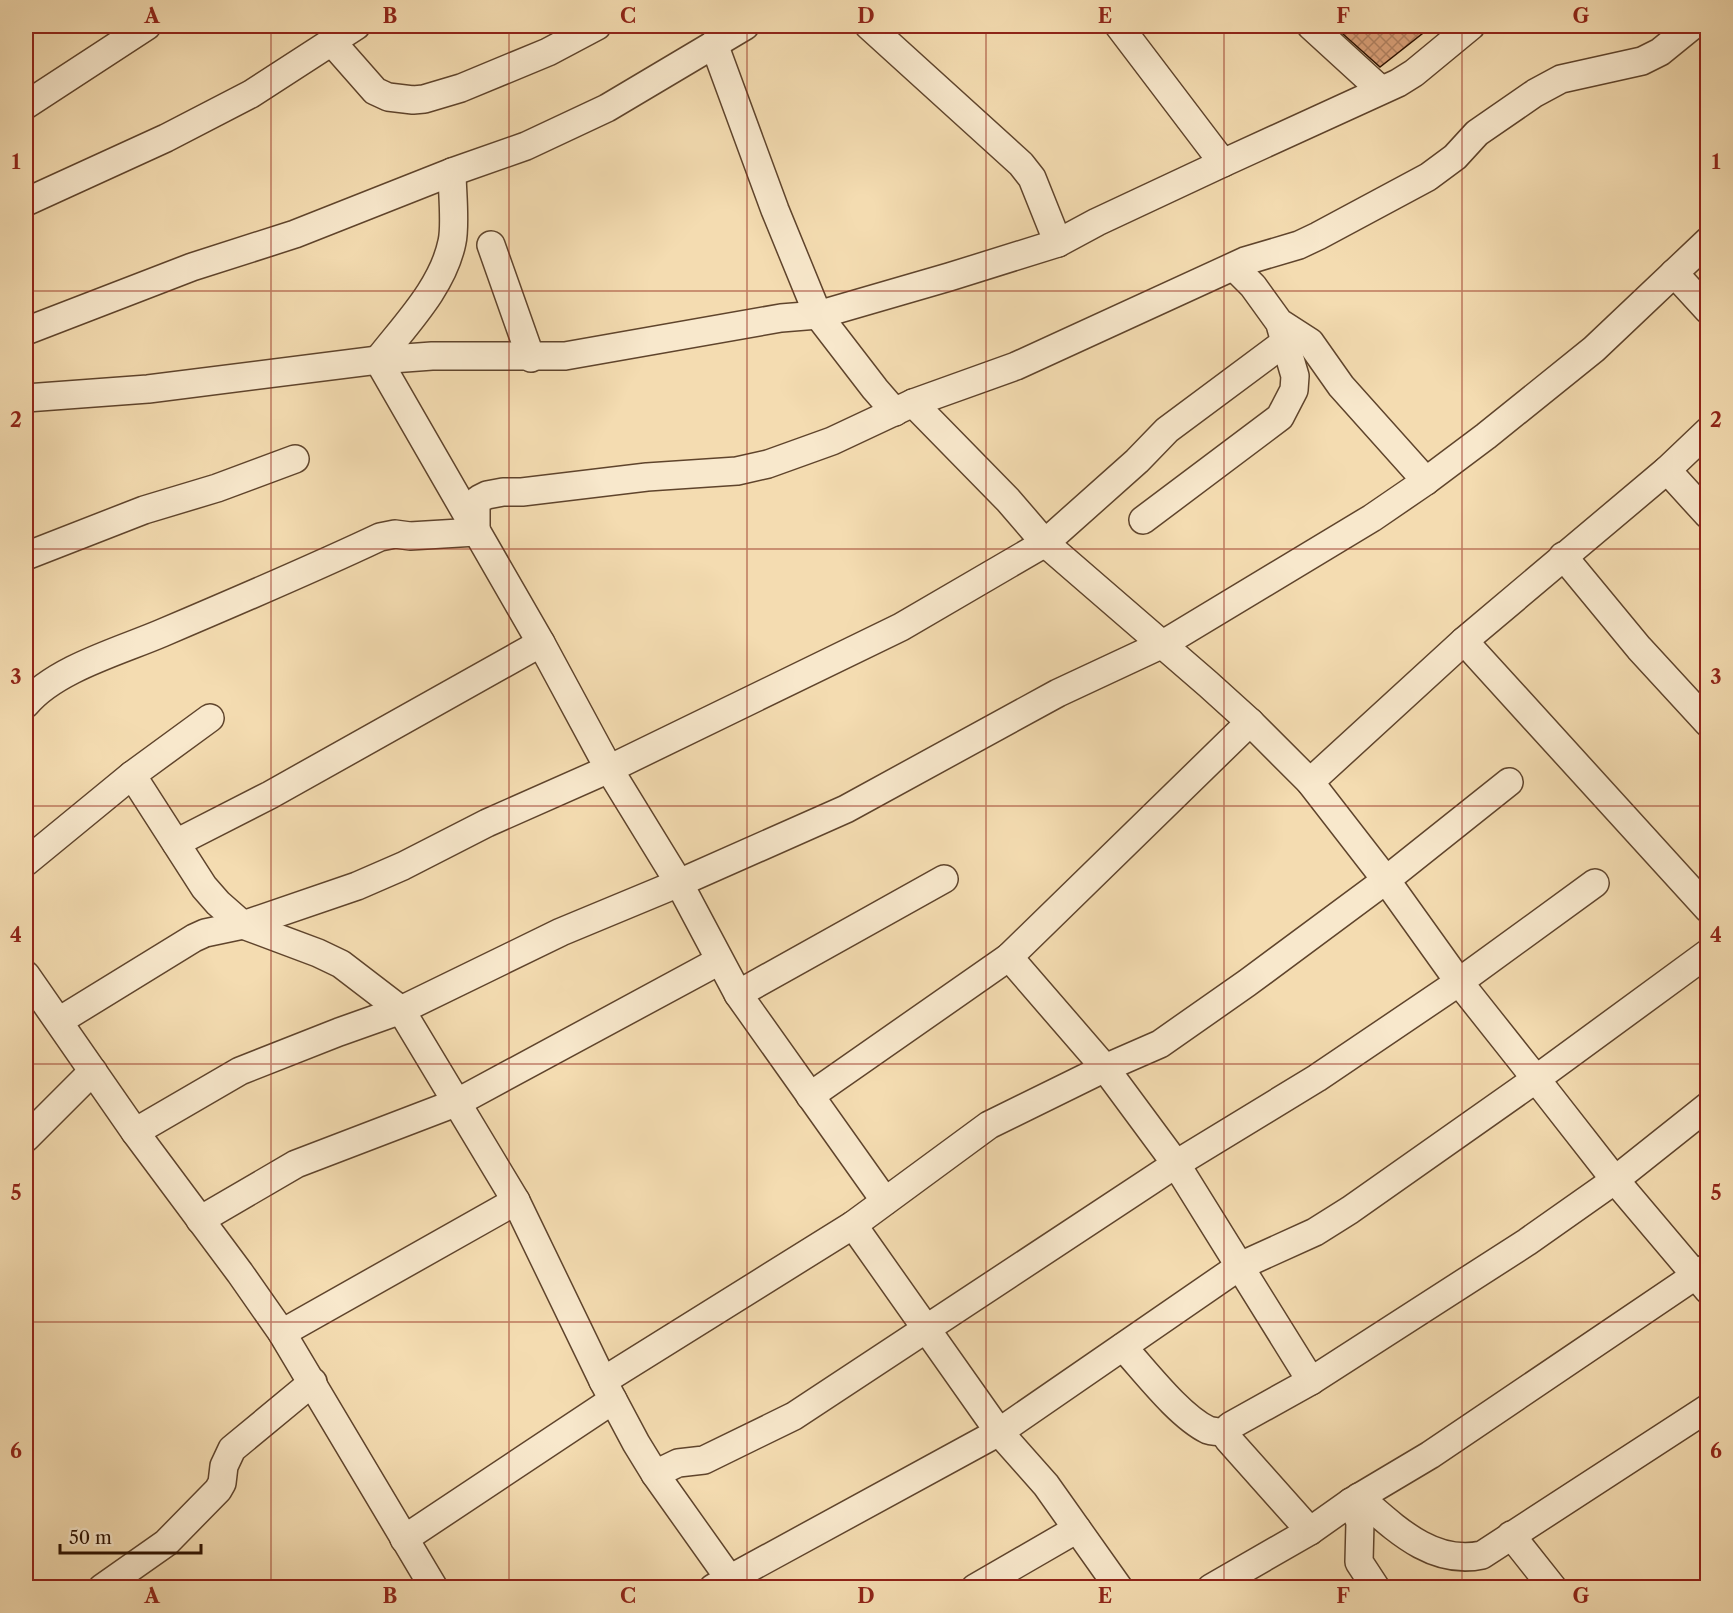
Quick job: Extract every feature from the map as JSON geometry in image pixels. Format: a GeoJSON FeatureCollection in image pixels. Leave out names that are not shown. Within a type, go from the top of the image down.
{"type":"FeatureCollection","features":[{"type":"Feature","properties":{"kind":"street"},"geometry":{"type":"LineString","coordinates":[[26,105],[147,26]]}},
{"type":"Feature","properties":{"kind":"street"},"geometry":{"type":"LineString","coordinates":[[26,202],[166,138],[251,94],[356,26]]}},
{"type":"Feature","properties":{"kind":"street"},"geometry":{"type":"LineString","coordinates":[[331,41],[375,91],[388,97],[412,100],[424,99],[461,88],[548,51],[597,26]]}},
{"type":"Feature","properties":{"kind":"street"},"geometry":{"type":"LineString","coordinates":[[26,332],[192,267],[295,234],[452,172],[526,146],[607,108],[745,26]]}},
{"type":"Feature","properties":{"kind":"street"},"geometry":{"type":"LineString","coordinates":[[869,26],[1021,164],[1032,178],[1058,243]]}},
{"type":"Feature","properties":{"kind":"street"},"geometry":{"type":"LineString","coordinates":[[1119,26],[1222,163]]}},
{"type":"Feature","properties":{"kind":"street"},"geometry":{"type":"LineString","coordinates":[[1311,26],[1381,90]]}},
{"type":"Feature","properties":{"kind":"street"},"geometry":{"type":"LineString","coordinates":[[26,398],[148,389],[378,360],[432,356],[565,357],[781,318],[818,315],[1058,243],[1097,222],[1414,73],[1471,26]]}},
{"type":"Feature","properties":{"kind":"street"},"geometry":{"type":"LineString","coordinates":[[476,532],[476,505],[479,499],[487,495],[593,482],[737,471],[768,464],[832,441],[904,407],[1016,366],[1245,262],[1299,245],[1428,177],[1455,157],[1477,133],[1511,109],[1561,79],[1642,61],[1660,52],[1692,26]]}},
{"type":"Feature","properties":{"kind":"street"},"geometry":{"type":"LineString","coordinates":[[714,44],[775,210],[818,315],[875,389],[904,407],[1008,500],[1045,543],[1250,722],[1310,782],[1386,880],[1459,982],[1615,1180],[1704,1277],[1430,1455],[1355,1499],[1310,1530],[1210,1587]]}},
{"type":"Feature","properties":{"kind":"street"},"geometry":{"type":"LineString","coordinates":[[378,360],[431,290],[444,266],[452,241],[452,172]]}},
{"type":"Feature","properties":{"kind":"street"},"geometry":{"type":"LineString","coordinates":[[135,1132],[240,1071],[401,1010],[561,932],[846,809],[1058,693],[1163,644],[1372,518],[1426,481],[1594,349],[1707,241]]}},
{"type":"Feature","properties":{"kind":"street"},"geometry":{"type":"LineString","coordinates":[[491,245],[531,358]]}},
{"type":"Feature","properties":{"kind":"street"},"geometry":{"type":"LineString","coordinates":[[1143,520],[1280,417],[1294,390],[1295,376],[1282,332],[1253,286],[1245,262]]}},
{"type":"Feature","properties":{"kind":"street"},"geometry":{"type":"LineString","coordinates":[[1674,273],[1702,300]]}},
{"type":"Feature","properties":{"kind":"street"},"geometry":{"type":"LineString","coordinates":[[1282,332],[1310,342],[1341,386],[1426,481]]}},
{"type":"Feature","properties":{"kind":"street"},"geometry":{"type":"LineString","coordinates":[[59,1021],[194,938],[205,933],[243,925],[367,882],[609,769],[901,627],[1045,543],[1137,461],[1167,430],[1282,332]]}},
{"type":"Feature","properties":{"kind":"street"},"geometry":{"type":"LineString","coordinates":[[378,360],[541,643],[609,769],[679,883],[738,994],[885,1201]]}},
{"type":"Feature","properties":{"kind":"street"},"geometry":{"type":"LineString","coordinates":[[1310,782],[1464,641],[1667,470],[1707,431]]}},
{"type":"Feature","properties":{"kind":"street"},"geometry":{"type":"LineString","coordinates":[[26,556],[144,510],[217,488],[296,459]]}},
{"type":"Feature","properties":{"kind":"street"},"geometry":{"type":"LineString","coordinates":[[1667,470],[1707,515]]}},
{"type":"Feature","properties":{"kind":"street"},"geometry":{"type":"LineString","coordinates":[[26,704],[41,688],[78,668],[162,634],[380,537],[395,534],[410,536],[476,532]]}},
{"type":"Feature","properties":{"kind":"street"},"geometry":{"type":"LineString","coordinates":[[1563,556],[1639,648],[1707,723]]}},
{"type":"Feature","properties":{"kind":"street"},"geometry":{"type":"LineString","coordinates":[[1464,641],[1707,909]]}},
{"type":"Feature","properties":{"kind":"street"},"geometry":{"type":"LineString","coordinates":[[176,843],[270,795],[541,643]]}},
{"type":"Feature","properties":{"kind":"street"},"geometry":{"type":"LineString","coordinates":[[26,862],[132,775],[210,718]]}},
{"type":"Feature","properties":{"kind":"street"},"geometry":{"type":"LineString","coordinates":[[810,1096],[1009,957],[1250,722]]}},
{"type":"Feature","properties":{"kind":"street"},"geometry":{"type":"LineString","coordinates":[[132,775],[204,887],[243,925],[341,964],[401,1010],[516,1201],[608,1390],[655,1474],[726,1584],[999,1432],[1240,1266],[1315,1232],[1350,1210],[1536,1079],[1707,953]]}},
{"type":"Feature","properties":{"kind":"street"},"geometry":{"type":"LineString","coordinates":[[404,1539],[608,1390],[853,1225],[989,1125],[1105,1068],[1160,1044],[1178,1032],[1386,880],[1509,782]]}},
{"type":"Feature","properties":{"kind":"street"},"geometry":{"type":"LineString","coordinates":[[738,994],[944,879]]}},
{"type":"Feature","properties":{"kind":"street"},"geometry":{"type":"LineString","coordinates":[[655,1474],[678,1463],[704,1460],[794,1416],[1176,1164],[1317,1078],[1459,982],[1595,883]]}},
{"type":"Feature","properties":{"kind":"street"},"geometry":{"type":"LineString","coordinates":[[1009,957],[1105,1068],[1176,1164],[1311,1381]]}},
{"type":"Feature","properties":{"kind":"street"},"geometry":{"type":"LineString","coordinates":[[200,1220],[296,1164],[458,1102],[719,961]]}},
{"type":"Feature","properties":{"kind":"street"},"geometry":{"type":"LineString","coordinates":[[26,975],[135,1132],[282,1333],[434,1587]]}},
{"type":"Feature","properties":{"kind":"street"},"geometry":{"type":"LineString","coordinates":[[26,1138],[93,1071]]}},
{"type":"Feature","properties":{"kind":"street"},"geometry":{"type":"LineString","coordinates":[[1310,1530],[1228,1439],[1227,1432],[1230,1426],[1311,1381],[1527,1242],[1615,1180],[1707,1106]]}},
{"type":"Feature","properties":{"kind":"street"},"geometry":{"type":"LineString","coordinates":[[282,1333],[516,1201]]}},
{"type":"Feature","properties":{"kind":"street"},"geometry":{"type":"LineString","coordinates":[[853,1225],[999,1432],[1046,1485],[1119,1587]]}},
{"type":"Feature","properties":{"kind":"street"},"geometry":{"type":"LineString","coordinates":[[1123,1347],[1168,1398],[1196,1421],[1210,1431],[1227,1432]]}},
{"type":"Feature","properties":{"kind":"street"},"geometry":{"type":"LineString","coordinates":[[102,1587],[166,1543],[218,1490],[222,1483],[224,1466],[232,1449],[313,1382]]}},
{"type":"Feature","properties":{"kind":"street"},"geometry":{"type":"LineString","coordinates":[[1355,1499],[1402,1535],[1448,1556],[1465,1559],[1482,1555],[1707,1408]]}},
{"type":"Feature","properties":{"kind":"street"},"geometry":{"type":"LineString","coordinates":[[1355,1499],[1360,1522],[1359,1562],[1376,1587]]}},
{"type":"Feature","properties":{"kind":"street"},"geometry":{"type":"LineString","coordinates":[[975,1587],[1077,1529]]}},
{"type":"Feature","properties":{"kind":"street"},"geometry":{"type":"LineString","coordinates":[[1511,1535],[1553,1587]]}},
{"type":"Feature","properties":{"kind":"building"},"geometry":{"type":"Polygon","coordinates":[[[1334,26],[1432,26],[1380,67],[1334,26]]]}}]}
